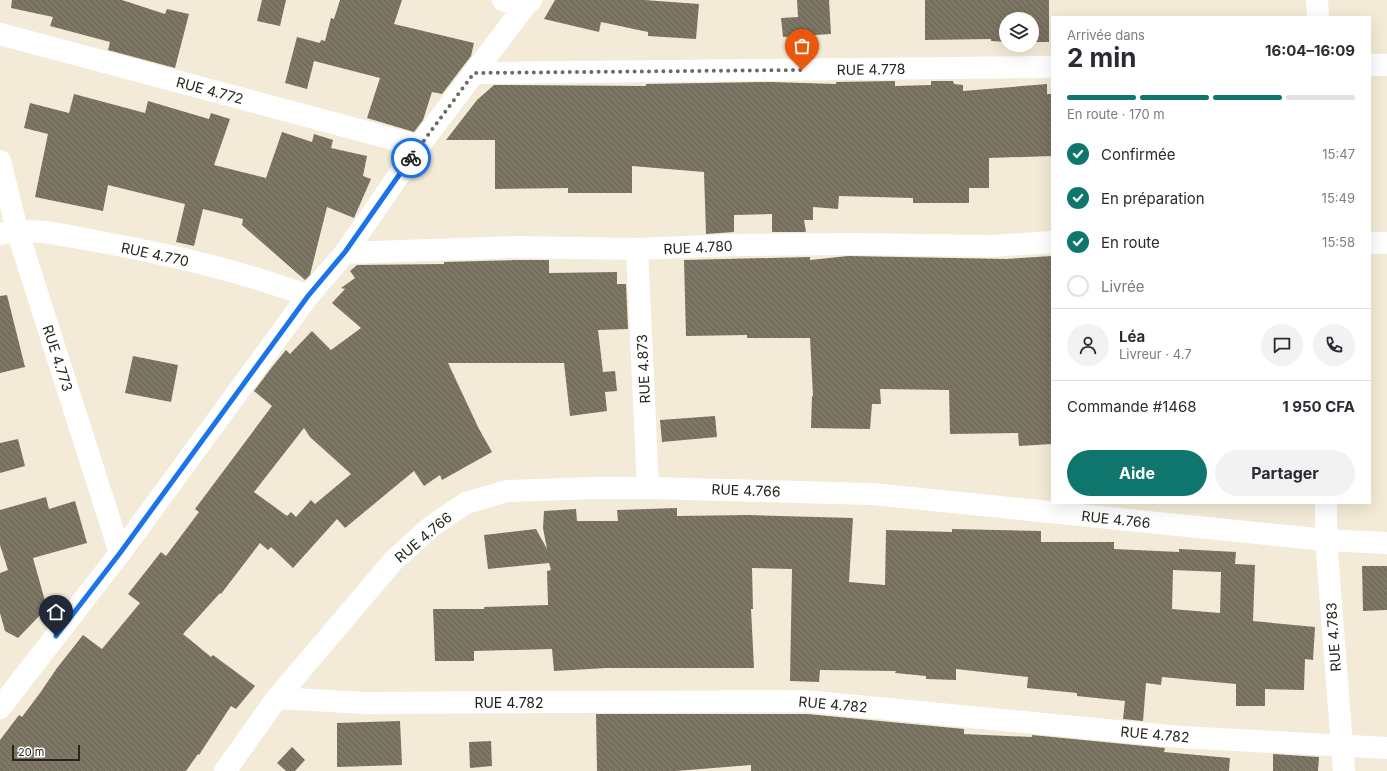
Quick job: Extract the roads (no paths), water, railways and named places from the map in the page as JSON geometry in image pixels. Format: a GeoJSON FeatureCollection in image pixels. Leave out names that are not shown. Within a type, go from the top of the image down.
{"type":"FeatureCollection","features":[{"type":"Feature","properties":{"kind":"street"},"geometry":{"type":"LineString","coordinates":[[503,0],[528,3]]}},
{"type":"Feature","properties":{"kind":"street"},"geometry":{"type":"LineString","coordinates":[[1317,0],[1318,16]]}},
{"type":"Feature","properties":{"kind":"street"},"geometry":{"type":"LineString","coordinates":[[0,708],[120,553],[308,296],[345,252],[420,146],[528,3]]}},
{"type":"Feature","properties":{"kind":"street","name":"RUE 4.772"},"geometry":{"type":"LineString","coordinates":[[0,34],[420,146]]}},
{"type":"Feature","properties":{"kind":"street"},"geometry":{"type":"LineString","coordinates":[[1371,65],[1387,65]]}},
{"type":"Feature","properties":{"kind":"street","name":"RUE 4.778"},"geometry":{"type":"LineString","coordinates":[[474,73],[1051,67]]}},
{"type":"Feature","properties":{"kind":"street","name":"RUE 4.773"},"geometry":{"type":"LineString","coordinates":[[0,162],[8,232],[120,553]]}},
{"type":"Feature","properties":{"kind":"street","name":"RUE 4.770"},"geometry":{"type":"LineString","coordinates":[[8,232],[58,234],[167,254],[277,284],[308,296]]}},
{"type":"Feature","properties":{"kind":"street","name":"RUE 4.780"},"geometry":{"type":"LineString","coordinates":[[345,252],[515,247],[637,250],[732,245],[848,244],[992,246],[1051,242]]}},
{"type":"Feature","properties":{"kind":"street"},"geometry":{"type":"LineString","coordinates":[[1371,243],[1387,243]]}},
{"type":"Feature","properties":{"kind":"street","name":"RUE 4.873"},"geometry":{"type":"LineString","coordinates":[[637,250],[648,488]]}},
{"type":"Feature","properties":{"kind":"street","name":"RUE 4.766"},"geometry":{"type":"LineString","coordinates":[[226,771],[277,698],[394,560],[432,526],[466,503],[507,491],[648,488],[872,494],[1326,540],[1387,543]]}},
{"type":"Feature","properties":{"kind":"street","name":"RUE 4.783"},"geometry":{"type":"LineString","coordinates":[[1326,504],[1326,540],[1344,771]]}},
{"type":"Feature","properties":{"kind":"street","name":"RUE 4.782"},"geometry":{"type":"LineString","coordinates":[[277,698],[364,703],[805,701],[1180,737],[1387,748]]}}]}
